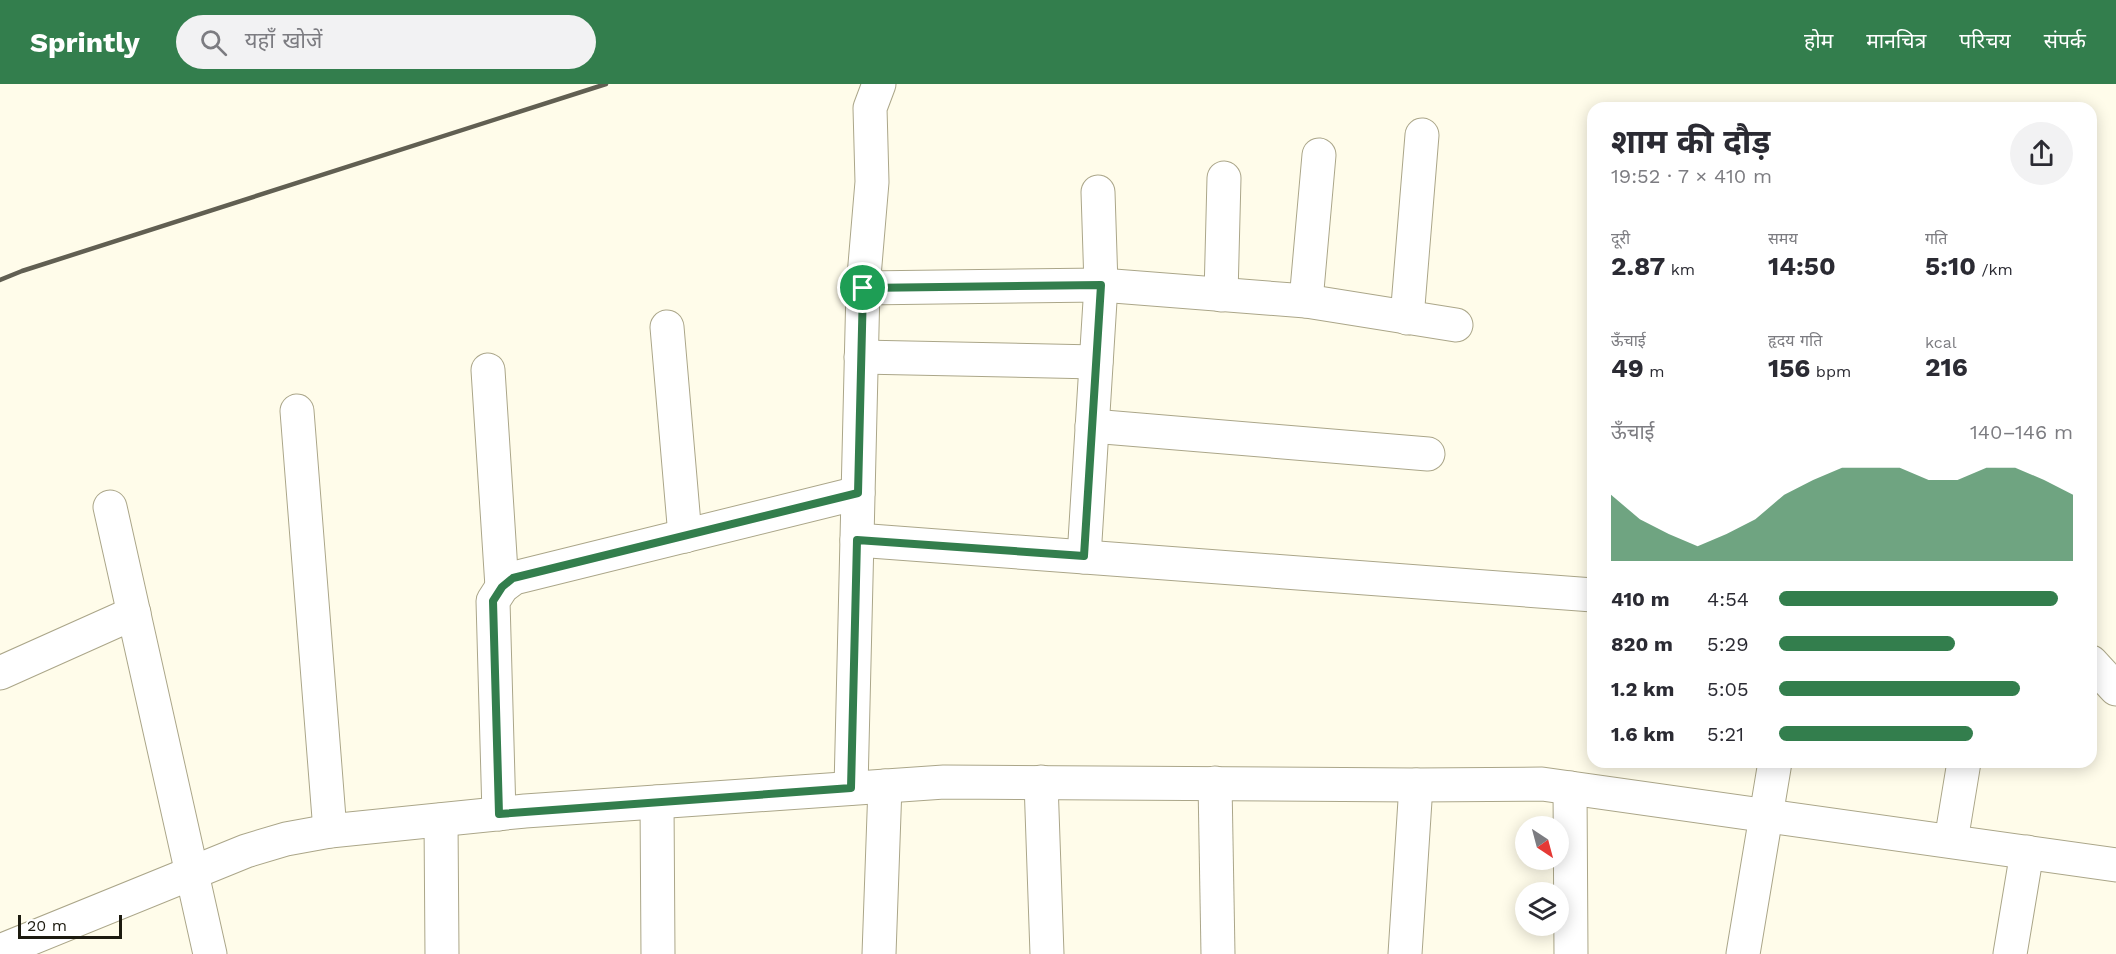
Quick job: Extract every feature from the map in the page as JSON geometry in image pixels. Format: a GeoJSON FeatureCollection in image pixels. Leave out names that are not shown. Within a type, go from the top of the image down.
{"type":"FeatureCollection","features":[{"type":"Feature","properties":{"kind":"street"},"geometry":{"type":"LineString","coordinates":[[851,788],[863,288],[872,182],[870,108],[879,84]]}},
{"type":"Feature","properties":{"kind":"street"},"geometry":{"type":"LineString","coordinates":[[1407,318],[1422,135]]}},
{"type":"Feature","properties":{"kind":"street"},"geometry":{"type":"LineString","coordinates":[[1306,301],[1319,155]]}},
{"type":"Feature","properties":{"kind":"street"},"geometry":{"type":"LineString","coordinates":[[1221,295],[1224,178]]}},
{"type":"Feature","properties":{"kind":"street"},"geometry":{"type":"LineString","coordinates":[[1084,556],[1101,285],[1098,192]]}},
{"type":"Feature","properties":{"kind":"street"},"geometry":{"type":"LineString","coordinates":[[863,288],[1101,285],[1306,301],[1456,325]]}},
{"type":"Feature","properties":{"kind":"street"},"geometry":{"type":"LineString","coordinates":[[667,327],[685,536]]}},
{"type":"Feature","properties":{"kind":"street"},"geometry":{"type":"LineString","coordinates":[[861,357],[1096,362]]}},
{"type":"Feature","properties":{"kind":"street"},"geometry":{"type":"LineString","coordinates":[[488,370],[502,587]]}},
{"type":"Feature","properties":{"kind":"street"},"geometry":{"type":"LineString","coordinates":[[297,411],[330,831]]}},
{"type":"Feature","properties":{"kind":"street"},"geometry":{"type":"LineString","coordinates":[[1092,426],[1428,454]]}},
{"type":"Feature","properties":{"kind":"street"},"geometry":{"type":"LineString","coordinates":[[499,814],[493,601],[502,587],[513,578],[858,493]]}},
{"type":"Feature","properties":{"kind":"street"},"geometry":{"type":"LineString","coordinates":[[110,507],[210,954]]}},
{"type":"Feature","properties":{"kind":"street"},"geometry":{"type":"LineString","coordinates":[[857,540],[1587,595]]}},
{"type":"Feature","properties":{"kind":"street"},"geometry":{"type":"LineString","coordinates":[[0,673],[134,613]]}},
{"type":"Feature","properties":{"kind":"street"},"geometry":{"type":"LineString","coordinates":[[2097,668],[2116,689]]}},
{"type":"Feature","properties":{"kind":"street"},"geometry":{"type":"LineString","coordinates":[[1743,954],[1774,768]]}},
{"type":"Feature","properties":{"kind":"street"},"geometry":{"type":"LineString","coordinates":[[1951,841],[1963,768]]}},
{"type":"Feature","properties":{"kind":"street"},"geometry":{"type":"LineString","coordinates":[[0,951],[256,848],[286,839],[330,831],[499,814],[944,782],[1542,784],[2116,865]]}},
{"type":"Feature","properties":{"kind":"street"},"geometry":{"type":"LineString","coordinates":[[1041,782],[1047,954]]}},
{"type":"Feature","properties":{"kind":"street"},"geometry":{"type":"LineString","coordinates":[[1215,783],[1218,954]]}},
{"type":"Feature","properties":{"kind":"street"},"geometry":{"type":"LineString","coordinates":[[1405,954],[1416,785]]}},
{"type":"Feature","properties":{"kind":"street"},"geometry":{"type":"LineString","coordinates":[[879,954],[885,786]]}},
{"type":"Feature","properties":{"kind":"street"},"geometry":{"type":"LineString","coordinates":[[1570,788],[1571,954]]}},
{"type":"Feature","properties":{"kind":"street"},"geometry":{"type":"LineString","coordinates":[[657,802],[658,954]]}},
{"type":"Feature","properties":{"kind":"street"},"geometry":{"type":"LineString","coordinates":[[441,820],[442,954]]}},
{"type":"Feature","properties":{"kind":"street"},"geometry":{"type":"LineString","coordinates":[[2010,954],[2027,852]]}},
{"type":"Feature","properties":{"kind":"railway"},"geometry":{"type":"LineString","coordinates":[[0,280],[606,84]]}},
{"type":"Feature","properties":{"kind":"route"},"geometry":{"type":"LineString","coordinates":[[1101,285],[1084,556],[857,540],[851,788],[499,814],[493,601],[502,587],[513,578],[858,493],[863,288],[1101,285]]}}]}
